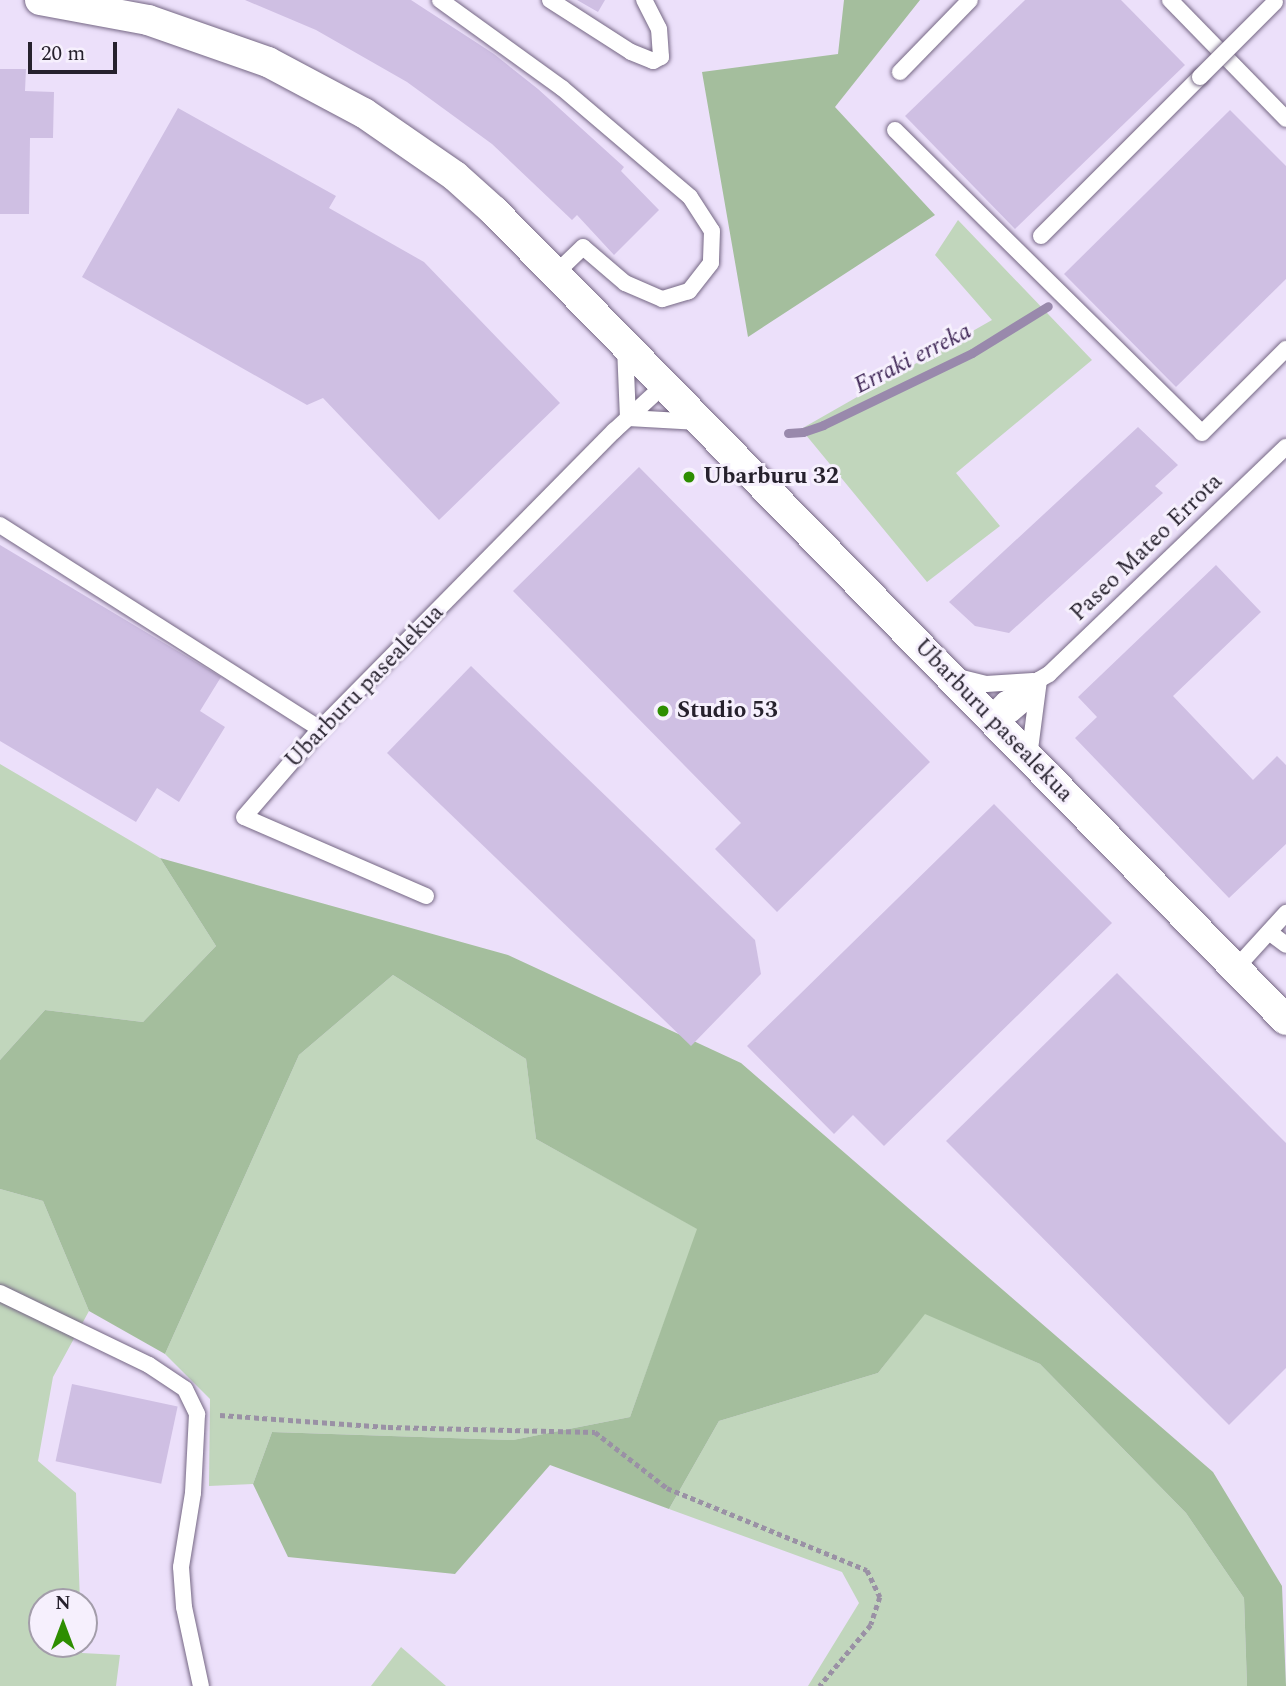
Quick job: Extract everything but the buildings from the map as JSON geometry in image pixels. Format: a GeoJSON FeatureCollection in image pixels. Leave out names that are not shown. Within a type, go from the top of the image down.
{"type":"FeatureCollection","features":[{"type":"Feature","properties":{"kind":"street","name":"Ubarburu pasealekua"},"geometry":{"type":"LineString","coordinates":[[40,0],[114,11],[189,33],[268,62],[384,126],[455,176],[701,422],[1286,1020]]}},
{"type":"Feature","properties":{"kind":"lane"},"geometry":{"type":"LineString","coordinates":[[439,0],[573,97],[691,197],[712,231],[711,263],[689,291],[662,299],[625,283],[583,247],[555,274]]}},
{"type":"Feature","properties":{"kind":"lane"},"geometry":{"type":"LineString","coordinates":[[550,0],[631,52],[653,61],[661,57],[659,29],[644,0]]}},
{"type":"Feature","properties":{"kind":"lane"},"geometry":{"type":"LineString","coordinates":[[900,72],[970,0]]}},
{"type":"Feature","properties":{"kind":"lane"},"geometry":{"type":"LineString","coordinates":[[1170,0],[1286,119]]}},
{"type":"Feature","properties":{"kind":"lane"},"geometry":{"type":"LineString","coordinates":[[1041,236],[1276,1]]}},
{"type":"Feature","properties":{"kind":"lane"},"geometry":{"type":"LineString","coordinates":[[895,130],[1202,433],[1286,349]]}},
{"type":"Feature","properties":{"kind":"lane"},"geometry":{"type":"LineString","coordinates":[[624,344],[628,418],[701,422]]}},
{"type":"Feature","properties":{"kind":"lane","name":"Ubarburu pasealekua"},"geometry":{"type":"LineString","coordinates":[[426,897],[244,817],[320,729],[628,418],[664,385]]}},
{"type":"Feature","properties":{"kind":"lane","name":"Paseo Mateo Errota"},"geometry":{"type":"LineString","coordinates":[[988,716],[1004,701],[1037,687],[1286,447]]}},
{"type":"Feature","properties":{"kind":"lane"},"geometry":{"type":"LineString","coordinates":[[0,525],[320,729]]}},
{"type":"Feature","properties":{"kind":"lane"},"geometry":{"type":"LineString","coordinates":[[948,674],[986,684],[1037,687],[1029,757]]}},
{"type":"Feature","properties":{"kind":"lane"},"geometry":{"type":"LineString","coordinates":[[1235,969],[1286,913]]}},
{"type":"Feature","properties":{"kind":"lane"},"geometry":{"type":"LineString","coordinates":[[1269,932],[1286,946]]}},
{"type":"Feature","properties":{"kind":"lane"},"geometry":{"type":"LineString","coordinates":[[0,1293],[14,1297],[149,1364],[185,1389],[197,1414],[193,1493],[181,1567],[184,1607],[201,1686]]}},
{"type":"Feature","properties":{"kind":"path"},"geometry":{"type":"LineString","coordinates":[[197,1414],[388,1427],[595,1432],[667,1488],[867,1570],[880,1597],[871,1625],[820,1686]]}},
{"type":"Feature","properties":{"kind":"green space"},"geometry":{"type":"Polygon","coordinates":[[[844,0],[920,0],[835,107],[935,215],[748,337],[702,72],[838,54],[844,0]]]}},
{"type":"Feature","properties":{"kind":"green space"},"geometry":{"type":"Polygon","coordinates":[[[958,220],[1092,360],[956,473],[1000,526],[927,582],[801,429],[992,320],[935,255],[958,220]]]}},
{"type":"Feature","properties":{"kind":"green space"},"geometry":{"type":"Polygon","coordinates":[[[0,764],[160,858],[216,946],[143,1022],[45,1010],[0,1060],[0,764]]]}},
{"type":"Feature","properties":{"kind":"green space"},"geometry":{"type":"Polygon","coordinates":[[[160,858],[508,955],[741,1063],[1213,1472],[1282,1586],[1286,1686],[1247,1686],[1244,1598],[1186,1513],[1040,1364],[925,1314],[878,1373],[719,1421],[669,1509],[550,1465],[455,1574],[288,1557],[253,1484],[272,1432],[513,1440],[630,1417],[697,1229],[536,1139],[526,1059],[393,975],[299,1055],[165,1354],[89,1311],[43,1201],[0,1189],[0,1060],[45,1010],[143,1022],[216,946],[160,858]]]}},
{"type":"Feature","properties":{"kind":"green space"},"geometry":{"type":"Polygon","coordinates":[[[393,975],[526,1059],[536,1139],[698,1229],[630,1417],[513,1440],[272,1432],[253,1484],[209,1486],[210,1399],[165,1354],[299,1055],[393,975]]]}},
{"type":"Feature","properties":{"kind":"green space"},"geometry":{"type":"Polygon","coordinates":[[[0,1189],[43,1201],[89,1311],[53,1377],[38,1461],[76,1493],[79,1588],[28,1588],[28,1658],[98,1658],[98,1654],[120,1655],[116,1686],[0,1686],[0,1189]]]}},
{"type":"Feature","properties":{"kind":"green space"},"geometry":{"type":"Polygon","coordinates":[[[925,1313],[1040,1364],[1186,1513],[1244,1598],[1247,1686],[808,1686],[859,1603],[842,1572],[669,1509],[719,1421],[878,1373],[925,1313]]]}},
{"type":"Feature","properties":{"kind":"green space"},"geometry":{"type":"Polygon","coordinates":[[[401,1647],[446,1686],[371,1686],[401,1647]]]}},
{"type":"Feature","properties":{"kind":"waterway","name":"Erraki erreka"},"geometry":{"type":"LineString","coordinates":[[788,433],[803,432],[823,425],[972,353],[1048,306]]}},
{"type":"Feature","properties":{"kind":"place","name":"Ubarburu 32"},"geometry":{"type":"Point","coordinates":[689,477]}},
{"type":"Feature","properties":{"kind":"place","name":"Studio 53"},"geometry":{"type":"Point","coordinates":[663,711]}}]}
